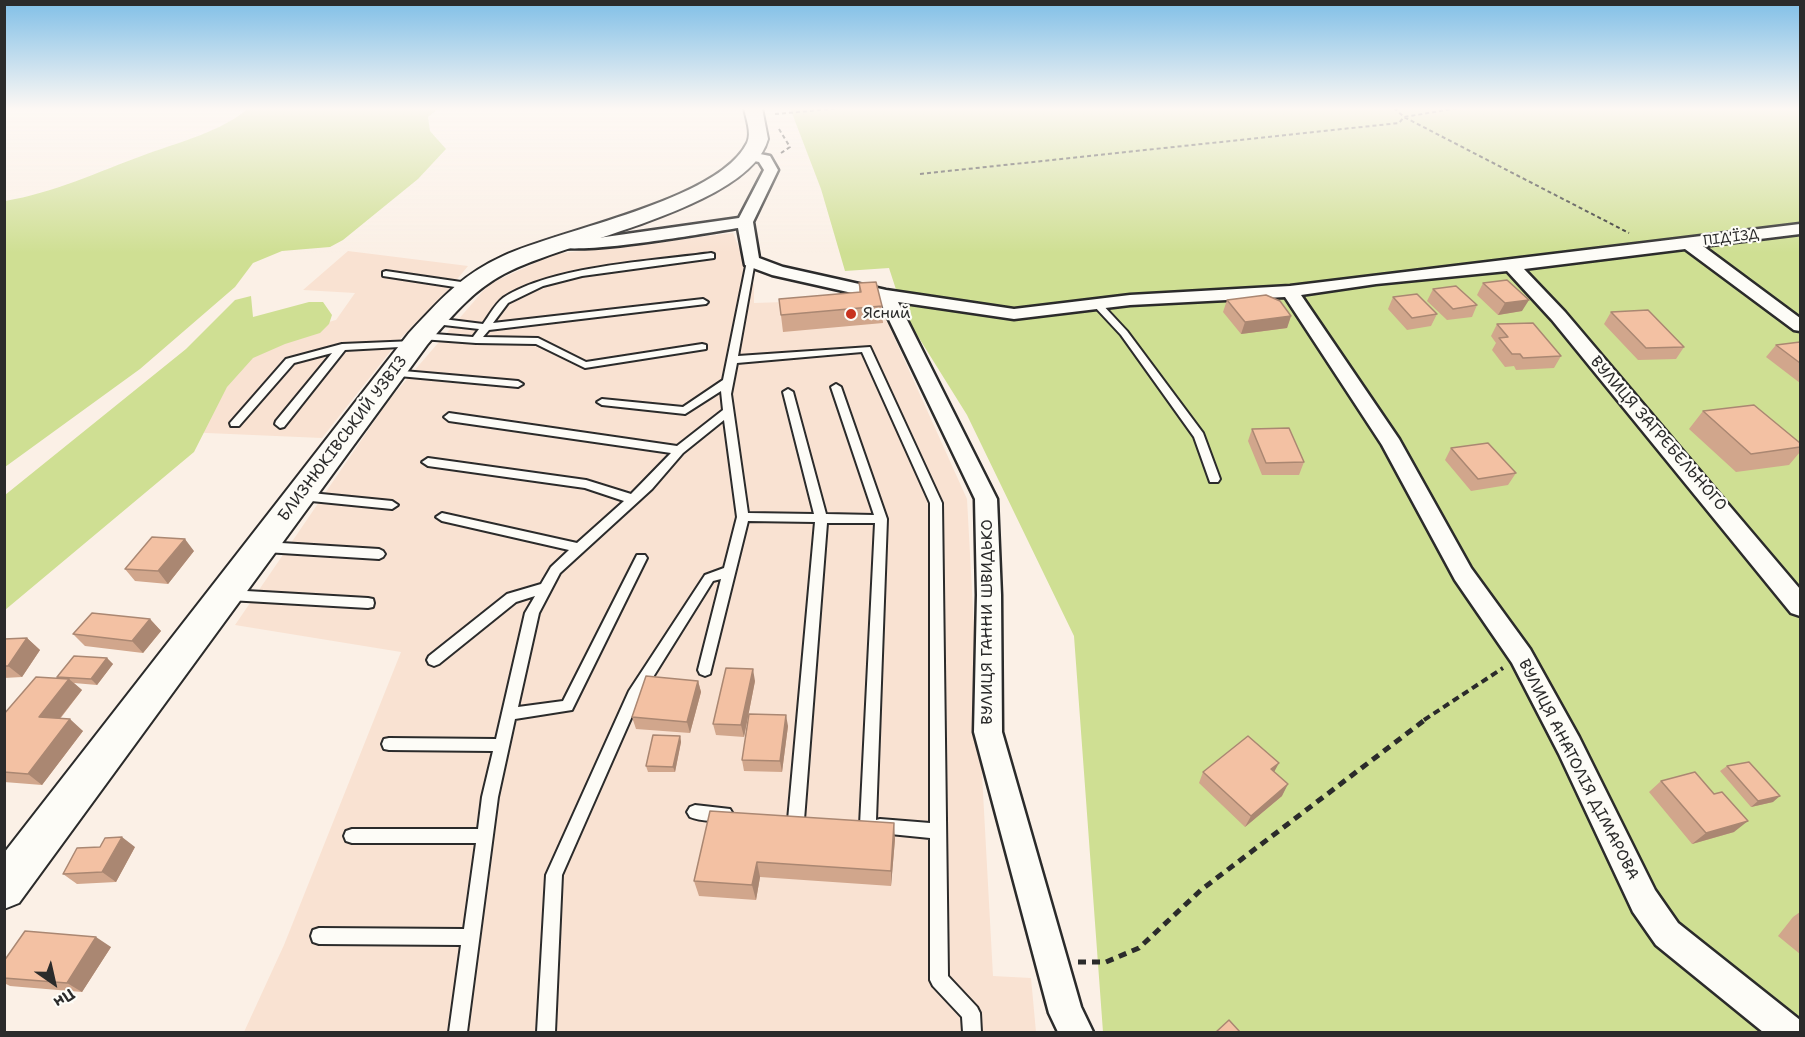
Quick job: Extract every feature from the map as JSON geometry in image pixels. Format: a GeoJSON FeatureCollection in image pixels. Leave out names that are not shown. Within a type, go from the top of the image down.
{"type":"FeatureCollection","features":[{"type":"Feature","properties":{"kind":"street"},"geometry":{"type":"LineString","coordinates":[[751,261],[745,222],[771,170],[763,157]]}},
{"type":"Feature","properties":{"kind":"street","name":"БЛИЗНЮКІВСЬКИЙ УЗВІЗ"},"geometry":{"type":"LineString","coordinates":[[4,888],[423,333],[468,286],[511,261],[555,243],[667,207],[696,194],[737,169],[763,157]]}},
{"type":"Feature","properties":{"kind":"street"},"geometry":{"type":"LineString","coordinates":[[555,243],[591,244],[745,222]]}},
{"type":"Feature","properties":{"kind":"street","name":"ПІД'ЇЗД"},"geometry":{"type":"LineString","coordinates":[[751,261],[778,271],[886,294],[1014,314],[1096,304],[1290,291],[1376,279],[1511,266],[1800,229]]}},
{"type":"Feature","properties":{"kind":"street"},"geometry":{"type":"LineString","coordinates":[[1689,244],[1800,326]]}},
{"type":"Feature","properties":{"kind":"street","name":"ВУЛИЦЯ ЗАГРЕБЕЛЬНОГО"},"geometry":{"type":"LineString","coordinates":[[1511,266],[1543,296],[1588,354],[1728,516],[1800,606]]}},
{"type":"Feature","properties":{"kind":"street","name":"ВУЛИЦЯ АНАТОЛІЯ ДІМАРОВА"},"geometry":{"type":"LineString","coordinates":[[1290,291],[1392,444],[1462,574],[1521,656],[1569,746],[1644,902],[1667,934],[1789,1032]]}},
{"type":"Feature","properties":{"kind":"street","name":"ВУЛИЦЯ ГАННИ ШВИДЬКО"},"geometry":{"type":"LineString","coordinates":[[886,294],[986,499],[989,595],[988,732],[1066,1012],[1076,1032]]}},
{"type":"Feature","properties":{"kind":"lane"},"geometry":{"type":"LineString","coordinates":[[476,340],[505,301],[540,284],[582,273],[711,256]]}},
{"type":"Feature","properties":{"kind":"lane"},"geometry":{"type":"LineString","coordinates":[[705,670],[743,517],[726,394],[751,261]]}},
{"type":"Feature","properties":{"kind":"lane"},"geometry":{"type":"LineString","coordinates":[[386,274],[468,286]]}},
{"type":"Feature","properties":{"kind":"lane"},"geometry":{"type":"LineString","coordinates":[[235,423],[290,361],[342,347],[423,333],[703,302]]}},
{"type":"Feature","properties":{"kind":"lane"},"geometry":{"type":"LineString","coordinates":[[1096,304],[1124,333],[1199,436],[1214,479]]}},
{"type":"Feature","properties":{"kind":"lane"},"geometry":{"type":"LineString","coordinates":[[423,333],[476,340],[538,341],[585,365],[702,347]]}},
{"type":"Feature","properties":{"kind":"lane"},"geometry":{"type":"LineString","coordinates":[[280,424],[342,347]]}},
{"type":"Feature","properties":{"kind":"lane"},"geometry":{"type":"LineString","coordinates":[[733,360],[866,349],[936,503],[939,980],[971,1013],[972,1032]]}},
{"type":"Feature","properties":{"kind":"lane"},"geometry":{"type":"LineString","coordinates":[[392,374],[518,384]]}},
{"type":"Feature","properties":{"kind":"lane"},"geometry":{"type":"LineString","coordinates":[[602,402],[685,411],[729,381]]}},
{"type":"Feature","properties":{"kind":"lane"},"geometry":{"type":"LineString","coordinates":[[836,387],[882,519],[863,825],[938,831]]}},
{"type":"Feature","properties":{"kind":"lane"},"geometry":{"type":"LineString","coordinates":[[788,392],[821,518],[790,819],[816,821]]}},
{"type":"Feature","properties":{"kind":"lane"},"geometry":{"type":"LineString","coordinates":[[458,1032],[490,797],[532,613],[555,570],[648,486],[679,450],[728,411]]}},
{"type":"Feature","properties":{"kind":"lane"},"geometry":{"type":"LineString","coordinates":[[448,417],[679,450]]}},
{"type":"Feature","properties":{"kind":"lane"},"geometry":{"type":"LineString","coordinates":[[428,462],[586,484],[633,499]]}},
{"type":"Feature","properties":{"kind":"lane"},"geometry":{"type":"LineString","coordinates":[[301,496],[392,505]]}},
{"type":"Feature","properties":{"kind":"lane"},"geometry":{"type":"LineString","coordinates":[[442,517],[579,549]]}},
{"type":"Feature","properties":{"kind":"lane"},"geometry":{"type":"LineString","coordinates":[[743,517],[882,519]]}},
{"type":"Feature","properties":{"kind":"lane"},"geometry":{"type":"LineString","coordinates":[[263,547],[379,554]]}},
{"type":"Feature","properties":{"kind":"lane"},"geometry":{"type":"LineString","coordinates":[[509,714],[567,706],[641,558]]}},
{"type":"Feature","properties":{"kind":"lane"},"geometry":{"type":"LineString","coordinates":[[546,1032],[554,875],[634,695],[709,578],[729,571]]}},
{"type":"Feature","properties":{"kind":"lane"},"geometry":{"type":"LineString","coordinates":[[434,660],[512,598],[545,588]]}},
{"type":"Feature","properties":{"kind":"lane"},"geometry":{"type":"LineString","coordinates":[[228,594],[368,603]]}},
{"type":"Feature","properties":{"kind":"lane"},"geometry":{"type":"LineString","coordinates":[[389,744],[502,745]]}},
{"type":"Feature","properties":{"kind":"lane"},"geometry":{"type":"LineString","coordinates":[[695,812],[740,815]]}},
{"type":"Feature","properties":{"kind":"lane"},"geometry":{"type":"LineString","coordinates":[[352,836],[485,836]]}},
{"type":"Feature","properties":{"kind":"lane"},"geometry":{"type":"LineString","coordinates":[[319,936],[471,937]]}},
{"type":"Feature","properties":{"kind":"path"},"geometry":{"type":"LineString","coordinates":[[920,174],[1085,156]]}},
{"type":"Feature","properties":{"kind":"path"},"geometry":{"type":"LineString","coordinates":[[1480,156],[1611,224],[1661,247]]}},
{"type":"Feature","properties":{"kind":"path"},"geometry":{"type":"LineString","coordinates":[[1053,962],[1106,962],[1139,948],[1202,890],[1412,728],[1521,656]]}},
{"type":"Feature","properties":{"kind":"shaded area"},"geometry":{"type":"Polygon","coordinates":[[[733,233],[754,285],[754,303],[877,299],[967,499],[993,976],[1031,978],[1036,1032],[244,1032],[284,945],[401,652],[235,625],[388,401],[489,284],[555,254],[733,233]]]}},
{"type":"Feature","properties":{"kind":"shaded area"},"geometry":{"type":"Polygon","coordinates":[[[348,251],[468,266],[401,338],[322,438],[184,432],[248,354],[294,331],[336,320],[355,293],[303,290],[348,251]]]}},
{"type":"Feature","properties":{"kind":"green space"},"geometry":{"type":"Polygon","coordinates":[[[140,156],[439,156],[418,179],[343,240],[330,247],[282,251],[253,263],[235,287],[140,369],[5,467],[5,201],[92,175],[140,156]]]}},
{"type":"Feature","properties":{"kind":"green space"},"geometry":{"type":"Polygon","coordinates":[[[809,156],[1800,156],[1800,1032],[1103,1032],[1074,636],[967,415],[904,314],[889,268],[845,271],[821,189],[809,156]]]}},
{"type":"Feature","properties":{"kind":"green space"},"geometry":{"type":"Polygon","coordinates":[[[251,296],[253,317],[309,302],[323,302],[332,315],[329,324],[320,333],[285,344],[253,358],[227,387],[194,452],[5,610],[5,495],[186,349],[235,300],[251,296]]]}},
{"type":"Feature","properties":{"kind":"building"},"geometry":{"type":"Polygon","coordinates":[[[1507,280],[1529,300],[1505,303],[1483,283],[1507,280]]]}},
{"type":"Feature","properties":{"kind":"building"},"geometry":{"type":"Polygon","coordinates":[[[876,282],[882,306],[781,315],[779,299],[861,292],[859,283],[876,282]]]}},
{"type":"Feature","properties":{"kind":"building"},"geometry":{"type":"Polygon","coordinates":[[[1456,286],[1477,305],[1453,309],[1433,289],[1456,286]]]}},
{"type":"Feature","properties":{"kind":"building"},"geometry":{"type":"Polygon","coordinates":[[[1417,294],[1437,314],[1412,318],[1393,297],[1417,294]]]}},
{"type":"Feature","properties":{"kind":"building"},"geometry":{"type":"Polygon","coordinates":[[[1266,295],[1280,301],[1291,316],[1245,322],[1227,300],[1266,295]]]}},
{"type":"Feature","properties":{"kind":"building"},"geometry":{"type":"Polygon","coordinates":[[[1648,310],[1684,347],[1646,348],[1611,312],[1648,310]]]}},
{"type":"Feature","properties":{"kind":"building"},"geometry":{"type":"Polygon","coordinates":[[[1533,323],[1561,356],[1523,358],[1520,354],[1512,354],[1499,338],[1508,337],[1497,324],[1533,323]]]}},
{"type":"Feature","properties":{"kind":"building"},"geometry":{"type":"Polygon","coordinates":[[[1800,342],[1800,363],[1776,345],[1800,342]]]}},
{"type":"Feature","properties":{"kind":"building"},"geometry":{"type":"Polygon","coordinates":[[[1754,405],[1800,443],[1800,447],[1751,454],[1703,411],[1754,405]]]}},
{"type":"Feature","properties":{"kind":"building"},"geometry":{"type":"Polygon","coordinates":[[[1289,428],[1304,462],[1266,463],[1252,429],[1289,428]]]}},
{"type":"Feature","properties":{"kind":"building"},"geometry":{"type":"Polygon","coordinates":[[[1488,443],[1516,473],[1478,479],[1451,448],[1488,443]]]}},
{"type":"Feature","properties":{"kind":"building"},"geometry":{"type":"Polygon","coordinates":[[[152,537],[185,539],[158,571],[125,569],[152,537]]]}},
{"type":"Feature","properties":{"kind":"building"},"geometry":{"type":"Polygon","coordinates":[[[92,613],[150,619],[132,641],[73,634],[92,613]]]}},
{"type":"Feature","properties":{"kind":"building"},"geometry":{"type":"Polygon","coordinates":[[[27,638],[8,666],[4,666],[4,639],[27,638]]]}},
{"type":"Feature","properties":{"kind":"building"},"geometry":{"type":"Polygon","coordinates":[[[74,656],[107,658],[91,679],[57,677],[74,656]]]}},
{"type":"Feature","properties":{"kind":"building"},"geometry":{"type":"Polygon","coordinates":[[[726,668],[753,669],[741,725],[713,724],[726,668]]]}},
{"type":"Feature","properties":{"kind":"building"},"geometry":{"type":"Polygon","coordinates":[[[646,676],[698,681],[687,722],[632,717],[646,676]]]}},
{"type":"Feature","properties":{"kind":"building"},"geometry":{"type":"Polygon","coordinates":[[[36,677],[69,679],[39,717],[70,719],[28,774],[4,772],[4,714],[36,677]]]}},
{"type":"Feature","properties":{"kind":"building"},"geometry":{"type":"Polygon","coordinates":[[[749,714],[786,715],[780,761],[742,760],[749,714]]]}},
{"type":"Feature","properties":{"kind":"building"},"geometry":{"type":"Polygon","coordinates":[[[653,735],[680,736],[673,767],[646,766],[653,735]]]}},
{"type":"Feature","properties":{"kind":"building"},"geometry":{"type":"Polygon","coordinates":[[[1248,736],[1279,763],[1271,769],[1288,784],[1251,816],[1203,772],[1248,736]]]}},
{"type":"Feature","properties":{"kind":"building"},"geometry":{"type":"Polygon","coordinates":[[[1749,762],[1780,796],[1758,801],[1727,766],[1749,762]]]}},
{"type":"Feature","properties":{"kind":"building"},"geometry":{"type":"Polygon","coordinates":[[[1695,772],[1714,794],[1722,792],[1748,821],[1706,833],[1661,781],[1695,772]]]}},
{"type":"Feature","properties":{"kind":"building"},"geometry":{"type":"Polygon","coordinates":[[[710,811],[894,823],[891,871],[757,862],[752,885],[694,881],[710,811]]]}},
{"type":"Feature","properties":{"kind":"building"},"geometry":{"type":"Polygon","coordinates":[[[122,837],[102,872],[63,874],[77,848],[100,847],[105,838],[122,837]]]}},
{"type":"Feature","properties":{"kind":"building"},"geometry":{"type":"Polygon","coordinates":[[[25,931],[96,937],[67,983],[4,978],[4,961],[25,931]]]}},
{"type":"Feature","properties":{"kind":"building"},"geometry":{"type":"Polygon","coordinates":[[[1229,1020],[1240,1032],[1216,1032],[1229,1020]]]}},
{"type":"Feature","properties":{"kind":"place","name":"Ясний"},"geometry":{"type":"Point","coordinates":[851,314]}}]}
